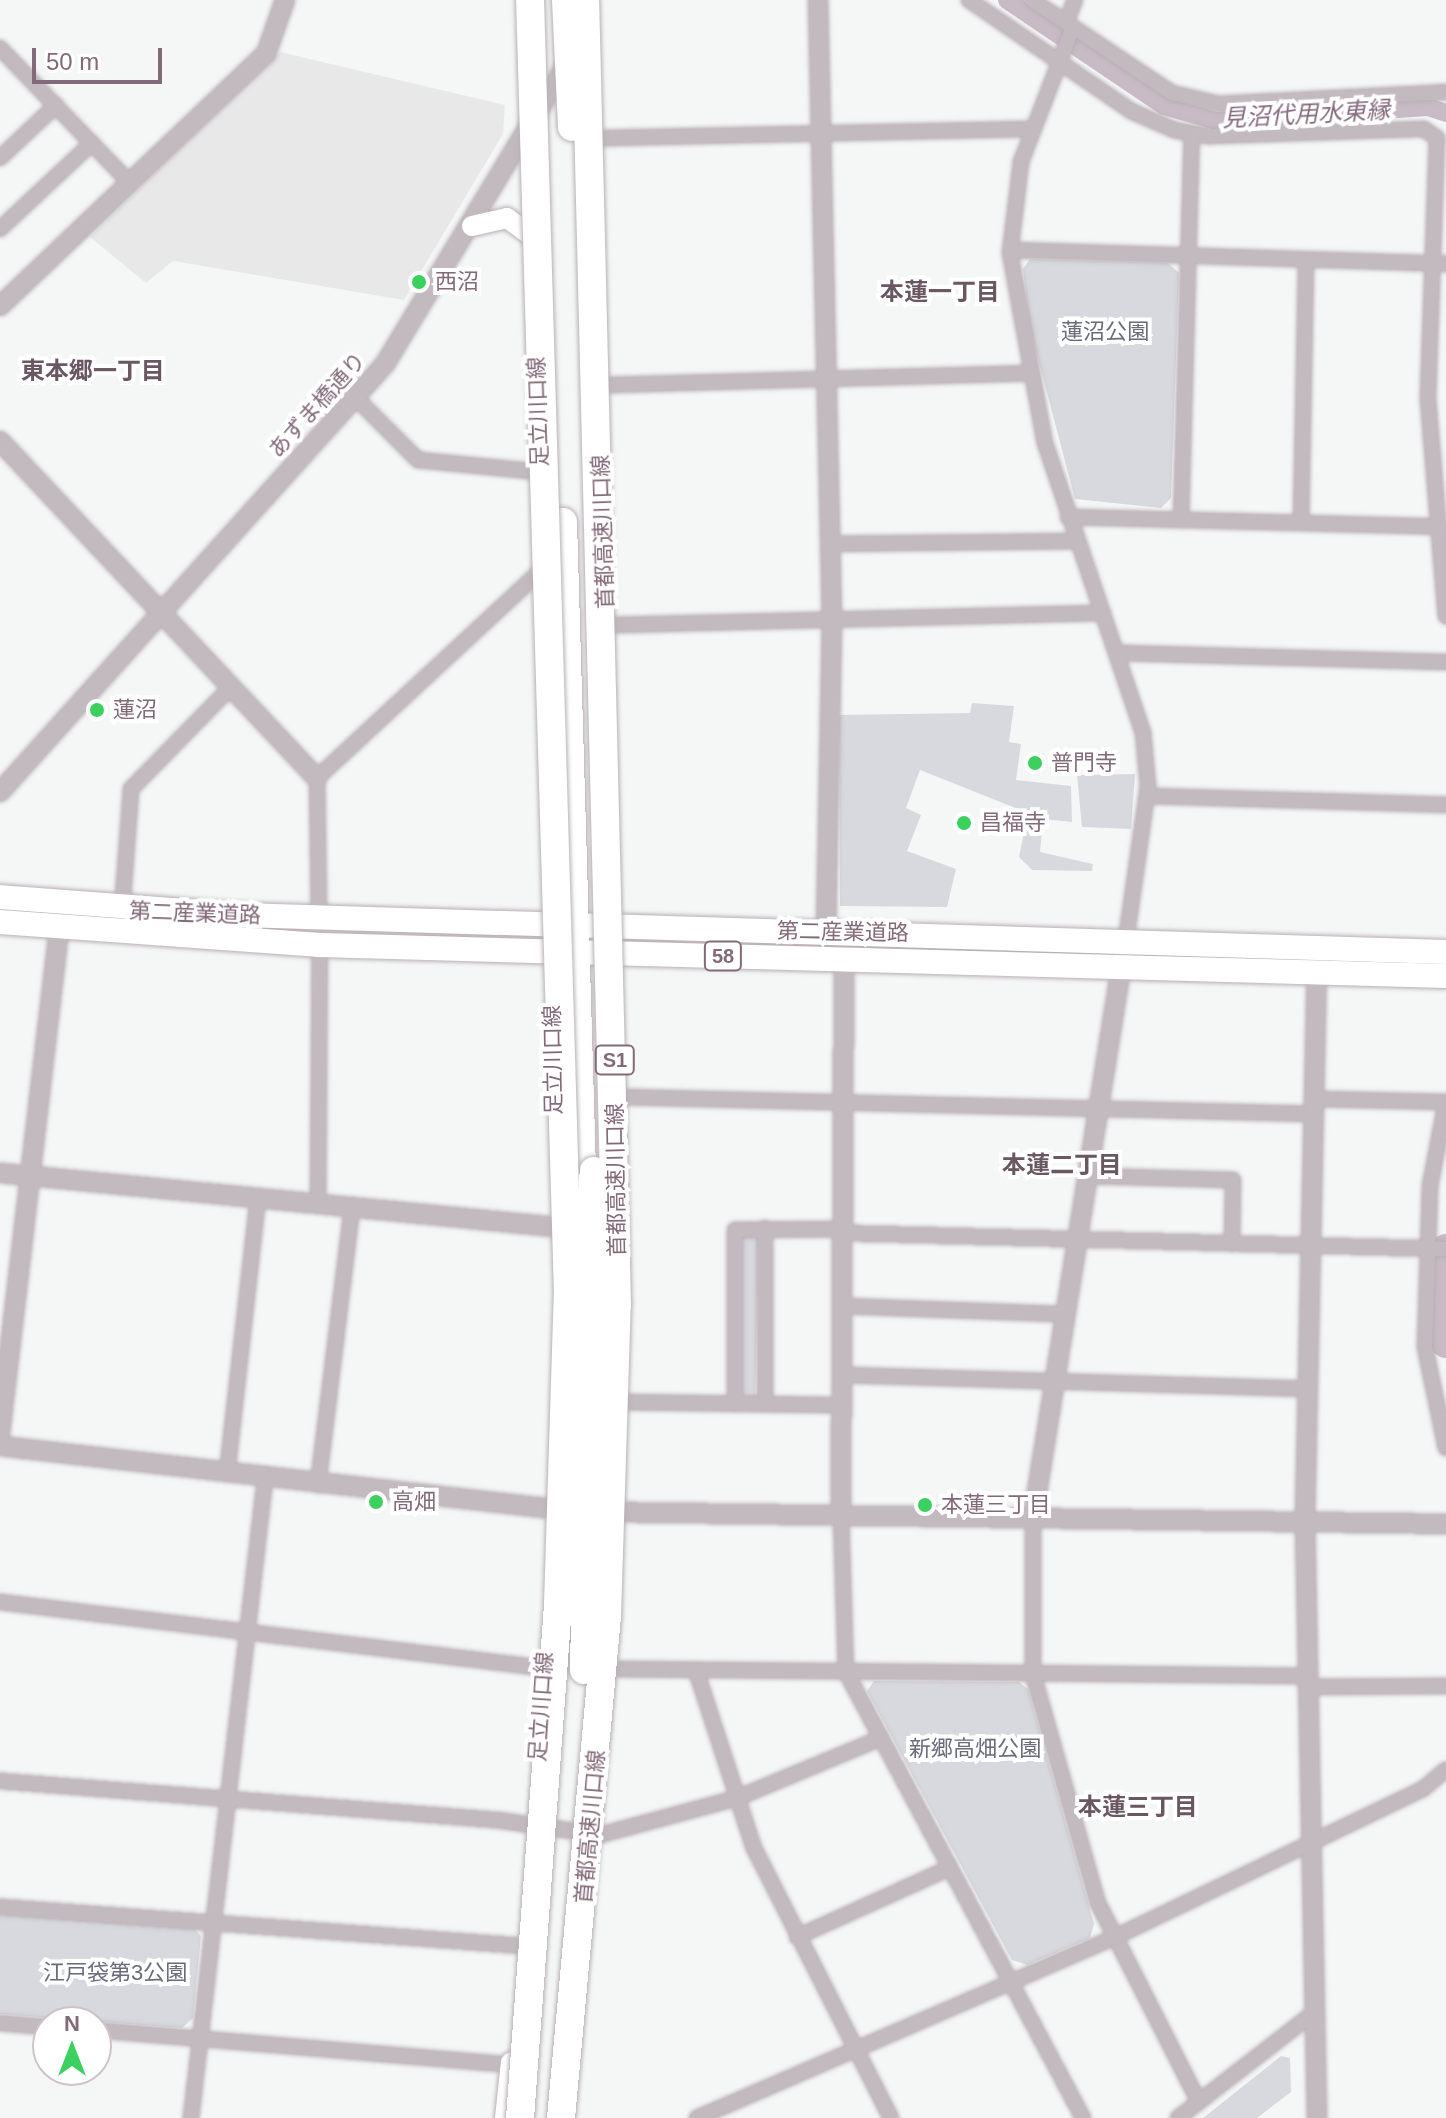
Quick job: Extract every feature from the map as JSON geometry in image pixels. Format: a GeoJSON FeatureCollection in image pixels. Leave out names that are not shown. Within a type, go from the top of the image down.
{"type":"FeatureCollection","features":[{"type":"Feature","properties":{"kind":"highway","name":"首都高速川口線"},"geometry":{"type":"LineString","coordinates":[[520,2118],[536,1979],[568,1294],[528,0]]}},
{"type":"Feature","properties":{"kind":"highway"},"geometry":{"type":"LineString","coordinates":[[547,0],[576,522]]}},
{"type":"Feature","properties":{"kind":"highway"},"geometry":{"type":"LineString","coordinates":[[545,2118],[581,1732],[593,1490],[566,0]]}},
{"type":"Feature","properties":{"kind":"highway","name":"首都高速川口線"},"geometry":{"type":"LineString","coordinates":[[561,2118],[607,1616],[617,1305],[596,2]]}},
{"type":"Feature","properties":{"kind":"highway"},"geometry":{"type":"LineString","coordinates":[[536,1979],[551,1891],[579,1491],[588,1171]]}},
{"type":"Feature","properties":{"kind":"main road","name":"足立川口線"},"geometry":{"type":"LineString","coordinates":[[528,0],[543,569],[585,940],[622,1097],[622,1402],[613,1669],[600,1835],[571,2118]]}},
{"type":"Feature","properties":{"kind":"main road","name":"足立川口線"},"geometry":{"type":"LineString","coordinates":[[505,2118],[524,1946],[553,1511],[556,1227],[613,625],[596,2]]}},
{"type":"Feature","properties":{"kind":"main road"},"geometry":{"type":"LineString","coordinates":[[472,226],[507,218],[533,237]]}},
{"type":"Feature","properties":{"kind":"main road","name":"第二産業道路"},"geometry":{"type":"LineString","coordinates":[[0,897],[122,911],[319,917],[844,958],[1124,953]]}},
{"type":"Feature","properties":{"kind":"main road","name":"第二産業道路"},"geometry":{"type":"LineString","coordinates":[[0,922],[59,930],[320,945],[826,931],[1124,953],[1318,960],[1446,976]]}},
{"type":"Feature","properties":{"kind":"main road","name":"第二産業道路"},"geometry":{"type":"LineString","coordinates":[[1318,960],[1446,952]]}},
{"type":"Feature","properties":{"kind":"street"},"geometry":{"type":"LineString","coordinates":[[0,306],[266,54],[285,0]]}},
{"type":"Feature","properties":{"kind":"street"},"geometry":{"type":"LineString","coordinates":[[818,0],[829,378],[832,620],[826,931]]}},
{"type":"Feature","properties":{"kind":"street"},"geometry":{"type":"LineString","coordinates":[[969,0],[1131,111],[1192,135],[1424,129],[1437,138],[1441,264],[1428,399],[1446,616]]}},
{"type":"Feature","properties":{"kind":"street"},"geometry":{"type":"LineString","coordinates":[[1032,0],[1172,93],[1219,104],[1446,92]]}},
{"type":"Feature","properties":{"kind":"street"},"geometry":{"type":"LineString","coordinates":[[1075,0],[1070,27],[1021,162],[1010,250],[1030,373],[1068,517],[1119,653],[1143,732],[1147,796],[1033,1517],[1033,1674],[1111,1939],[1199,2102]]}},
{"type":"Feature","properties":{"kind":"street","name":"あずま橋通り"},"geometry":{"type":"LineString","coordinates":[[0,792],[356,398],[409,330],[531,130],[596,2]]}},
{"type":"Feature","properties":{"kind":"street"},"geometry":{"type":"LineString","coordinates":[[0,48],[130,183]]}},
{"type":"Feature","properties":{"kind":"street"},"geometry":{"type":"LineString","coordinates":[[0,158],[56,105]]}},
{"type":"Feature","properties":{"kind":"street"},"geometry":{"type":"LineString","coordinates":[[601,138],[1033,129]]}},
{"type":"Feature","properties":{"kind":"street"},"geometry":{"type":"LineString","coordinates":[[1181,520],[1192,135]]}},
{"type":"Feature","properties":{"kind":"street"},"geometry":{"type":"LineString","coordinates":[[0,229],[92,143]]}},
{"type":"Feature","properties":{"kind":"street"},"geometry":{"type":"LineString","coordinates":[[1010,250],[1441,264]]}},
{"type":"Feature","properties":{"kind":"street"},"geometry":{"type":"LineString","coordinates":[[1301,523],[1306,260]]}},
{"type":"Feature","properties":{"kind":"street"},"geometry":{"type":"LineString","coordinates":[[607,385],[1030,373]]}},
{"type":"Feature","properties":{"kind":"street"},"geometry":{"type":"LineString","coordinates":[[356,398],[418,460],[540,472]]}},
{"type":"Feature","properties":{"kind":"street"},"geometry":{"type":"LineString","coordinates":[[0,441],[317,778],[319,917]]}},
{"type":"Feature","properties":{"kind":"street"},"geometry":{"type":"LineString","coordinates":[[1068,517],[1438,527]]}},
{"type":"Feature","properties":{"kind":"street"},"geometry":{"type":"LineString","coordinates":[[831,544],[1077,541]]}},
{"type":"Feature","properties":{"kind":"street"},"geometry":{"type":"LineString","coordinates":[[317,778],[543,569]]}},
{"type":"Feature","properties":{"kind":"street"},"geometry":{"type":"LineString","coordinates":[[613,625],[1103,613]]}},
{"type":"Feature","properties":{"kind":"street"},"geometry":{"type":"LineString","coordinates":[[1119,653],[1446,662]]}},
{"type":"Feature","properties":{"kind":"street"},"geometry":{"type":"LineString","coordinates":[[122,911],[131,789],[231,687]]}},
{"type":"Feature","properties":{"kind":"street"},"geometry":{"type":"LineString","coordinates":[[1147,796],[1446,805]]}},
{"type":"Feature","properties":{"kind":"street"},"geometry":{"type":"LineString","coordinates":[[0,1433],[59,930]]}},
{"type":"Feature","properties":{"kind":"street"},"geometry":{"type":"LineString","coordinates":[[318,1203],[320,945]]}},
{"type":"Feature","properties":{"kind":"street"},"geometry":{"type":"LineString","coordinates":[[844,958],[841,1515],[846,1672],[1083,2118]]}},
{"type":"Feature","properties":{"kind":"street"},"geometry":{"type":"LineString","coordinates":[[1317,2118],[1305,1519],[1318,960]]}},
{"type":"Feature","properties":{"kind":"street"},"geometry":{"type":"LineString","coordinates":[[622,1097],[1098,1109],[1446,1102],[1436,1249],[1425,1347],[1446,1448]]}},
{"type":"Feature","properties":{"kind":"street"},"geometry":{"type":"LineString","coordinates":[[0,1173],[556,1227]]}},
{"type":"Feature","properties":{"kind":"street"},"geometry":{"type":"LineString","coordinates":[[1088,1176],[1233,1180],[1232,1244]]}},
{"type":"Feature","properties":{"kind":"street"},"geometry":{"type":"LineString","coordinates":[[227,1474],[258,1197]]}},
{"type":"Feature","properties":{"kind":"street"},"geometry":{"type":"LineString","coordinates":[[318,1485],[352,1207]]}},
{"type":"Feature","properties":{"kind":"street"},"geometry":{"type":"LineString","coordinates":[[735,1404],[735,1230],[765,1228],[1436,1249]]}},
{"type":"Feature","properties":{"kind":"street"},"geometry":{"type":"LineString","coordinates":[[765,1228],[765,1404]]}},
{"type":"Feature","properties":{"kind":"street"},"geometry":{"type":"LineString","coordinates":[[842,1306],[1065,1314]]}},
{"type":"Feature","properties":{"kind":"street"},"geometry":{"type":"LineString","coordinates":[[842,1375],[1306,1389]]}},
{"type":"Feature","properties":{"kind":"street"},"geometry":{"type":"LineString","coordinates":[[622,1402],[842,1405]]}},
{"type":"Feature","properties":{"kind":"street"},"geometry":{"type":"LineString","coordinates":[[0,1446],[553,1511],[1305,1519],[1446,1524]]}},
{"type":"Feature","properties":{"kind":"street"},"geometry":{"type":"LineString","coordinates":[[191,2118],[265,1479]]}},
{"type":"Feature","properties":{"kind":"street"},"geometry":{"type":"LineString","coordinates":[[0,1602],[543,1668]]}},
{"type":"Feature","properties":{"kind":"street"},"geometry":{"type":"LineString","coordinates":[[613,1669],[1033,1674],[1446,1686]]}},
{"type":"Feature","properties":{"kind":"street"},"geometry":{"type":"LineString","coordinates":[[696,1670],[737,1798],[797,1937],[857,2045],[891,2118]]}},
{"type":"Feature","properties":{"kind":"street"},"geometry":{"type":"LineString","coordinates":[[0,1781],[226,1797],[533,1825],[600,1835],[737,1798],[881,1738]]}},
{"type":"Feature","properties":{"kind":"street"},"geometry":{"type":"LineString","coordinates":[[697,2118],[857,2045],[1111,1939],[1423,1789],[1446,1770]]}},
{"type":"Feature","properties":{"kind":"street"},"geometry":{"type":"LineString","coordinates":[[797,1937],[949,1868]]}},
{"type":"Feature","properties":{"kind":"street"},"geometry":{"type":"LineString","coordinates":[[0,1907],[524,1946]]}},
{"type":"Feature","properties":{"kind":"street"},"geometry":{"type":"LineString","coordinates":[[1178,2118],[1316,2011]]}},
{"type":"Feature","properties":{"kind":"street"},"geometry":{"type":"LineString","coordinates":[[0,2023],[32,2026]]}},
{"type":"Feature","properties":{"kind":"street"},"geometry":{"type":"LineString","coordinates":[[112,2031],[511,2065]]}},
{"type":"Feature","properties":{"kind":"shaded area"},"geometry":{"type":"Polygon","coordinates":[[[280,52],[505,105],[503,134],[404,300],[173,261],[146,283],[90,237],[280,52]]]}},
{"type":"Feature","properties":{"kind":"green space","name":"蓮沼公園"},"geometry":{"type":"Polygon","coordinates":[[[1030,259],[1168,263],[1179,273],[1171,498],[1161,508],[1075,499],[1030,328],[1023,269],[1030,259]]]}},
{"type":"Feature","properties":{"kind":"green space"},"geometry":{"type":"Polygon","coordinates":[[[972,703],[1014,706],[1009,742],[1021,744],[1016,780],[1071,786],[1072,822],[1043,819],[1040,852],[1093,864],[1092,871],[1032,870],[1019,857],[1028,813],[920,770],[906,808],[921,815],[907,851],[956,869],[947,907],[840,906],[839,715],[970,713],[972,703]]]}},
{"type":"Feature","properties":{"kind":"green space"},"geometry":{"type":"Polygon","coordinates":[[[1135,774],[1131,829],[1082,827],[1077,775],[1135,774]]]}},
{"type":"Feature","properties":{"kind":"green space"},"geometry":{"type":"Polygon","coordinates":[[[741,1235],[759,1236],[755,1398],[741,1395],[741,1235]]]}},
{"type":"Feature","properties":{"kind":"green space","name":"新郷高畑公園"},"geometry":{"type":"Polygon","coordinates":[[[874,1681],[1019,1682],[1028,1689],[1094,1924],[1090,1938],[1027,1965],[1012,1960],[867,1691],[874,1681]]]}},
{"type":"Feature","properties":{"kind":"green space","name":"江戸袋第3公園"},"geometry":{"type":"Polygon","coordinates":[[[0,1914],[194,1928],[201,1936],[193,2018],[182,2028],[112,2023],[112,2006],[32,2006],[32,2016],[0,2014],[0,1914]]]}},
{"type":"Feature","properties":{"kind":"green space"},"geometry":{"type":"Polygon","coordinates":[[[1281,2056],[1290,2058],[1291,2092],[1257,2118],[1203,2118],[1281,2056]]]}},
{"type":"Feature","properties":{"kind":"waterway","name":"見沼代用水東縁"},"geometry":{"type":"LineString","coordinates":[[1007,0],[1164,106],[1216,121],[1428,107],[1446,113]]}},
{"type":"Feature","properties":{"kind":"waterway","name":"見沼代用水東縁"},"geometry":{"type":"LineString","coordinates":[[1446,1250],[1446,1342]]}},
{"type":"Feature","properties":{"kind":"place","name":"西沼"},"geometry":{"type":"Point","coordinates":[419,282]}},
{"type":"Feature","properties":{"kind":"place","name":"蓮沼"},"geometry":{"type":"Point","coordinates":[97,710]}},
{"type":"Feature","properties":{"kind":"place","name":"普門寺"},"geometry":{"type":"Point","coordinates":[1035,763]}},
{"type":"Feature","properties":{"kind":"place","name":"昌福寺"},"geometry":{"type":"Point","coordinates":[964,823]}},
{"type":"Feature","properties":{"kind":"place","name":"高畑"},"geometry":{"type":"Point","coordinates":[376,1502]}},
{"type":"Feature","properties":{"kind":"place","name":"本蓮三丁目"},"geometry":{"type":"Point","coordinates":[925,1505]}},
{"type":"Feature","properties":{"kind":"district","name":"本蓮一丁目"},"geometry":{"type":"Point","coordinates":[940,292]}},
{"type":"Feature","properties":{"kind":"district","name":"東本郷一丁目"},"geometry":{"type":"Point","coordinates":[93,371]}},
{"type":"Feature","properties":{"kind":"district","name":"本蓮二丁目"},"geometry":{"type":"Point","coordinates":[1062,1165]}},
{"type":"Feature","properties":{"kind":"district","name":"本蓮三丁目"},"geometry":{"type":"Point","coordinates":[1138,1807]}}]}
